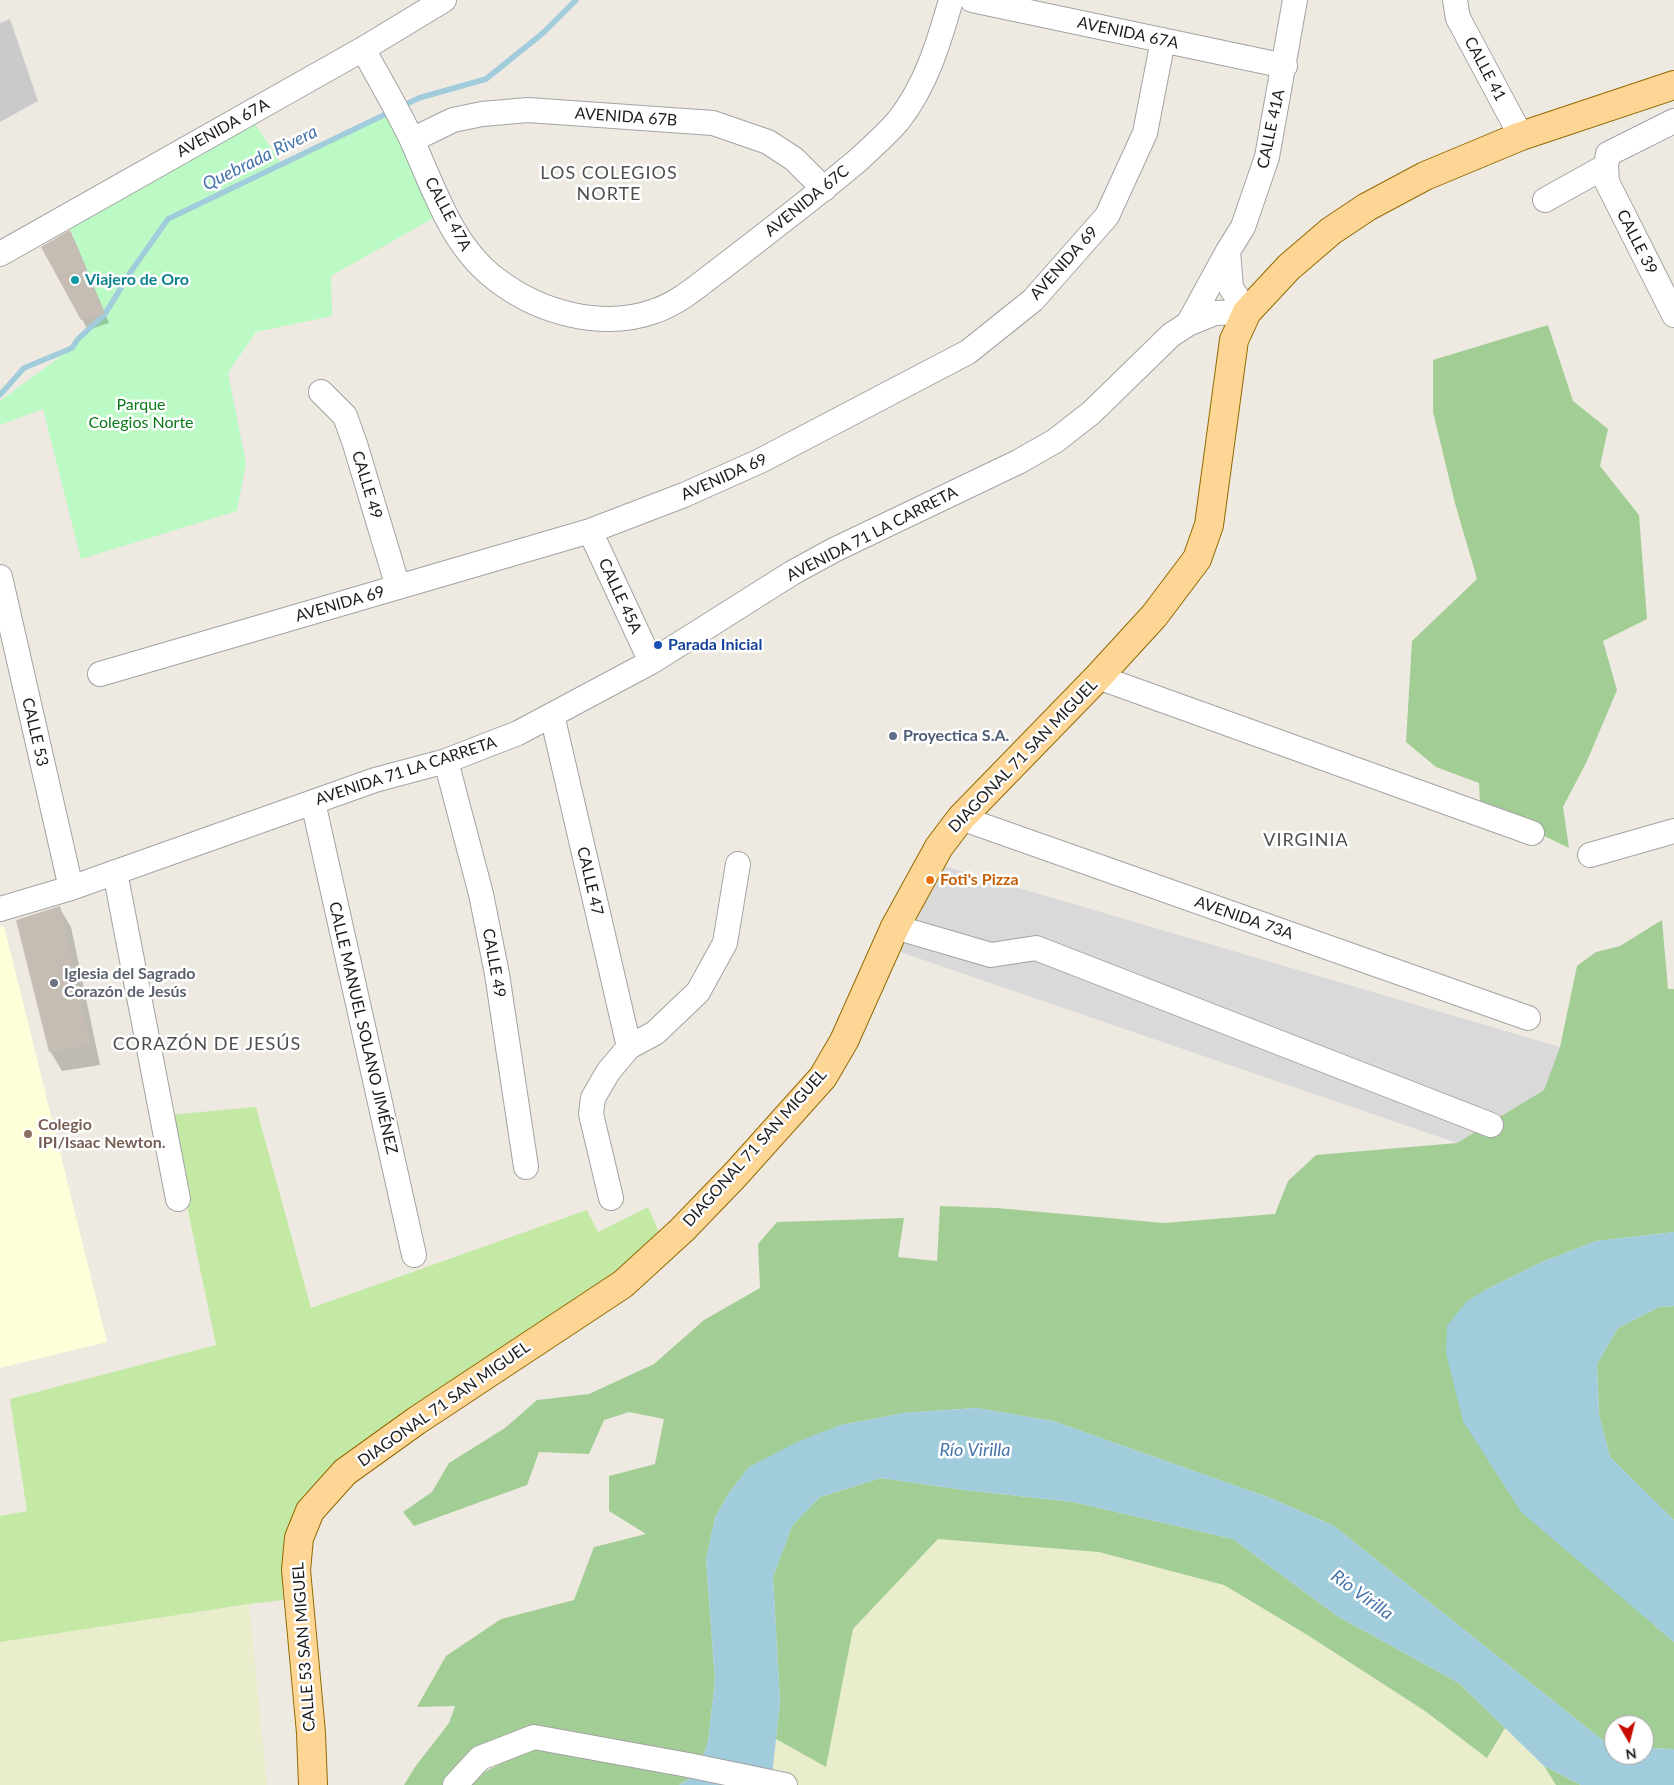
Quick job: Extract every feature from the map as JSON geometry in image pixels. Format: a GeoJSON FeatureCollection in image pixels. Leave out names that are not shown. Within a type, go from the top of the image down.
{"type":"FeatureCollection","features":[{"type":"Feature","properties":{"kind":"main road","name":"DIAGONAL 71 SAN MIGUEL"},"geometry":{"type":"LineString","coordinates":[[310,1511],[345,1472],[416,1421],[623,1284],[682,1230],[736,1174],[822,1077],[844,1042],[895,927],[938,847],[961,818],[1098,677],[1154,616],[1197,559],[1209,525],[1234,340],[1247,312],[1288,267],[1331,231],[1367,206],[1425,176],[1521,136],[1674,85]]}},
{"type":"Feature","properties":{"kind":"main road","name":"CALLE 53 SAN MIGUEL"},"geometry":{"type":"LineString","coordinates":[[310,1511],[299,1538],[296,1570],[311,1733],[313,1785]]}},
{"type":"Feature","properties":{"kind":"street","name":"AVENIDA 67A"},"geometry":{"type":"LineString","coordinates":[[0,254],[444,0]]}},
{"type":"Feature","properties":{"kind":"street","name":"AVENIDA 67C"},"geometry":{"type":"LineString","coordinates":[[591,318],[619,319],[656,311],[689,293],[824,189],[872,147],[898,121],[918,90],[937,46],[951,0]]}},
{"type":"Feature","properties":{"kind":"street","name":"AVENIDA 67A"},"geometry":{"type":"LineString","coordinates":[[972,0],[1285,66]]}},
{"type":"Feature","properties":{"kind":"street","name":"CALLE 41A"},"geometry":{"type":"LineString","coordinates":[[1188,324],[1243,227],[1268,157],[1296,0]]}},
{"type":"Feature","properties":{"kind":"street","name":"CALLE 41"},"geometry":{"type":"LineString","coordinates":[[1456,0],[1458,18],[1521,136]]}},
{"type":"Feature","properties":{"kind":"street","name":"AVENIDA 69"},"geometry":{"type":"LineString","coordinates":[[100,674],[590,531],[684,496],[760,461],[968,352],[1032,300],[1107,216],[1145,134],[1162,40]]}},
{"type":"Feature","properties":{"kind":"street","name":"CALLE 47A"},"geometry":{"type":"LineString","coordinates":[[362,48],[407,131],[454,231],[475,262],[521,296],[557,311],[591,318]]}},
{"type":"Feature","properties":{"kind":"street","name":"AVENIDA 67B"},"geometry":{"type":"LineString","coordinates":[[407,131],[482,114],[528,110],[713,123],[768,142],[794,159],[824,189]]}},
{"type":"Feature","properties":{"kind":"street"},"geometry":{"type":"LineString","coordinates":[[1545,200],[1606,166],[1608,154],[1674,121]]}},
{"type":"Feature","properties":{"kind":"street","name":"CALLE 39"},"geometry":{"type":"LineString","coordinates":[[1606,166],[1607,182],[1674,315]]}},
{"type":"Feature","properties":{"kind":"street"},"geometry":{"type":"LineString","coordinates":[[1228,252],[1231,288],[1247,312]]}},
{"type":"Feature","properties":{"kind":"street","name":"AVENIDA 71 LA CARRETA"},"geometry":{"type":"LineString","coordinates":[[0,909],[71,888],[375,780],[446,761],[518,733],[650,662],[834,550],[1018,462],[1055,441],[1091,413],[1171,335],[1188,324],[1215,313],[1247,312]]}},
{"type":"Feature","properties":{"kind":"street","name":"CALLE 49"},"geometry":{"type":"LineString","coordinates":[[320,392],[345,416],[398,587]]}},
{"type":"Feature","properties":{"kind":"street","name":"CALLE 45A"},"geometry":{"type":"LineString","coordinates":[[590,531],[650,662]]}},
{"type":"Feature","properties":{"kind":"street","name":"CALLE 53"},"geometry":{"type":"LineString","coordinates":[[0,577],[71,888]]}},
{"type":"Feature","properties":{"kind":"street"},"geometry":{"type":"LineString","coordinates":[[1098,677],[1532,833]]}},
{"type":"Feature","properties":{"kind":"street","name":"CALLE 47"},"geometry":{"type":"LineString","coordinates":[[552,715],[629,1047]]}},
{"type":"Feature","properties":{"kind":"street","name":"CALLE 49"},"geometry":{"type":"LineString","coordinates":[[446,761],[481,894],[497,974],[526,1167]]}},
{"type":"Feature","properties":{"kind":"street","name":"CALLE MANUEL SOLANO JIMÉNEZ"},"geometry":{"type":"LineString","coordinates":[[313,802],[414,1255]]}},
{"type":"Feature","properties":{"kind":"street","name":"AVENIDA 73A"},"geometry":{"type":"LineString","coordinates":[[961,818],[1528,1018]]}},
{"type":"Feature","properties":{"kind":"street"},"geometry":{"type":"LineString","coordinates":[[1590,855],[1674,830]]}},
{"type":"Feature","properties":{"kind":"street"},"geometry":{"type":"LineString","coordinates":[[611,1198],[591,1114],[593,1098],[608,1072],[629,1047],[655,1033],[698,992],[725,943],[738,864]]}},
{"type":"Feature","properties":{"kind":"street"},"geometry":{"type":"LineString","coordinates":[[115,872],[178,1199]]}},
{"type":"Feature","properties":{"kind":"street"},"geometry":{"type":"LineString","coordinates":[[895,927],[992,955],[1036,948],[1491,1125]]}},
{"type":"Feature","properties":{"kind":"street"},"geometry":{"type":"LineString","coordinates":[[455,1785],[480,1758],[534,1737],[781,1784]]}},
{"type":"Feature","properties":{"kind":"shaded area"},"geometry":{"type":"Polygon","coordinates":[[[10,19],[38,101],[0,122],[0,23],[10,19]]]}},
{"type":"Feature","properties":{"kind":"shaded area"},"geometry":{"type":"Polygon","coordinates":[[[944,866],[1560,1047],[1544,1090],[1457,1143],[900,952],[944,866]]]}},
{"type":"Feature","properties":{"kind":"shaded area","name":"Colegio IPI/Isaac Newton."},"geometry":{"type":"Polygon","coordinates":[[[4,926],[107,1342],[0,1368],[0,927],[4,926]]]}},
{"type":"Feature","properties":{"kind":"shaded area"},"geometry":{"type":"Polygon","coordinates":[[[938,1539],[1099,1552],[1224,1585],[1309,1636],[1425,1711],[1487,1758],[1505,1728],[1544,1766],[1556,1785],[771,1785],[776,1739],[826,1767],[853,1629],[938,1539]]]}},
{"type":"Feature","properties":{"kind":"shaded area"},"geometry":{"type":"Polygon","coordinates":[[[249,1604],[267,1785],[0,1785],[0,1642],[249,1604]]]}},
{"type":"Feature","properties":{"kind":"green space","name":"Parque Colegios Norte"},"geometry":{"type":"Polygon","coordinates":[[[391,110],[444,212],[331,276],[332,316],[256,332],[228,373],[246,463],[237,511],[81,559],[43,409],[0,425],[0,401],[72,348],[105,314],[70,229],[255,124],[281,163],[391,110]]]}},
{"type":"Feature","properties":{"kind":"green space"},"geometry":{"type":"Polygon","coordinates":[[[1548,325],[1573,401],[1608,429],[1600,466],[1639,515],[1647,619],[1603,641],[1617,690],[1587,761],[1563,807],[1569,848],[1480,805],[1479,783],[1436,767],[1406,742],[1412,641],[1477,579],[1455,503],[1433,412],[1433,360],[1548,325]]]}},
{"type":"Feature","properties":{"kind":"green space"},"geometry":{"type":"Polygon","coordinates":[[[1662,920],[1668,989],[1674,989],[1674,1232],[1596,1241],[1542,1262],[1487,1289],[1655,1626],[1674,1642],[1674,1749],[1654,1748],[1654,1715],[1604,1715],[1604,1741],[1334,1526],[1273,1499],[1053,1421],[976,1408],[904,1413],[841,1425],[749,1467],[728,1494],[715,1518],[706,1559],[715,1680],[708,1742],[696,1775],[679,1785],[469,1785],[477,1776],[532,1747],[444,1785],[404,1785],[415,1767],[449,1723],[455,1706],[417,1707],[446,1656],[501,1619],[574,1600],[594,1547],[646,1534],[609,1511],[609,1476],[655,1464],[664,1419],[629,1412],[604,1420],[589,1454],[539,1452],[527,1485],[414,1526],[403,1512],[432,1492],[449,1463],[505,1428],[537,1400],[589,1394],[654,1364],[704,1320],[760,1288],[758,1244],[777,1222],[904,1218],[898,1257],[937,1261],[940,1206],[997,1208],[1164,1223],[1275,1214],[1288,1181],[1316,1155],[1457,1143],[1544,1090],[1560,1047],[1577,966],[1596,952],[1620,946],[1662,920]]]}},
{"type":"Feature","properties":{"kind":"green space"},"geometry":{"type":"Polygon","coordinates":[[[256,1107],[311,1308],[587,1210],[598,1232],[648,1207],[662,1239],[325,1477],[286,1548],[283,1600],[0,1642],[0,1516],[27,1511],[10,1399],[216,1345],[168,1115],[256,1107]]]}},
{"type":"Feature","properties":{"kind":"green space"},"geometry":{"type":"Polygon","coordinates":[[[1674,1306],[1674,1520],[1610,1457],[1599,1414],[1597,1364],[1618,1328],[1659,1307],[1674,1306]]]}},
{"type":"Feature","properties":{"kind":"green space"},"geometry":{"type":"Polygon","coordinates":[[[881,1478],[964,1490],[1073,1502],[1233,1539],[1337,1616],[1459,1683],[1505,1728],[1487,1758],[1425,1711],[1309,1636],[1224,1585],[1099,1552],[938,1539],[853,1629],[826,1767],[776,1739],[780,1702],[773,1577],[792,1526],[820,1497],[881,1478]]]}},
{"type":"Feature","properties":{"kind":"green space"},"geometry":{"type":"Polygon","coordinates":[[[1544,1766],[1581,1785],[1556,1785],[1544,1766]]]}},
{"type":"Feature","properties":{"kind":"water"},"geometry":{"type":"Polygon","coordinates":[[[1674,1232],[1674,1306],[1659,1307],[1618,1328],[1597,1364],[1599,1414],[1610,1457],[1674,1520],[1674,1642],[1521,1512],[1463,1421],[1446,1353],[1447,1326],[1466,1302],[1487,1289],[1542,1262],[1596,1241],[1674,1232]]]}},
{"type":"Feature","properties":{"kind":"water","name":"Río Virilla"},"geometry":{"type":"Polygon","coordinates":[[[976,1408],[1053,1421],[1273,1499],[1334,1526],[1604,1741],[1604,1765],[1654,1765],[1654,1748],[1674,1749],[1674,1785],[1581,1785],[1544,1766],[1459,1683],[1337,1616],[1233,1539],[1073,1502],[964,1490],[881,1478],[820,1497],[792,1526],[773,1577],[780,1702],[771,1785],[679,1785],[696,1775],[708,1742],[715,1680],[706,1559],[715,1518],[728,1494],[749,1467],[799,1441],[841,1425],[904,1413],[976,1408]]]}},
{"type":"Feature","properties":{"kind":"building","name":"Viajero de Oro"},"geometry":{"type":"Polygon","coordinates":[[[70,230],[105,314],[81,320],[41,247],[70,230]]]}},
{"type":"Feature","properties":{"kind":"building","name":"Iglesia del Sagrado Corazón de Jesús"},"geometry":{"type":"Polygon","coordinates":[[[60,906],[90,1045],[49,1052],[16,920],[60,906]]]}},
{"type":"Feature","properties":{"kind":"waterway","name":"Quebrada Rivera"},"geometry":{"type":"LineString","coordinates":[[400,107],[419,98],[486,79],[543,33],[576,0]]}},
{"type":"Feature","properties":{"kind":"waterway","name":"Quebrada Rivera"},"geometry":{"type":"LineString","coordinates":[[0,395],[24,368],[72,348],[78,339],[105,314],[132,270],[168,219],[392,111]]}},
{"type":"Feature","properties":{"kind":"place","name":"Viajero de Oro"},"geometry":{"type":"Point","coordinates":[75,280]}},
{"type":"Feature","properties":{"kind":"place","name":"Parada Inicial"},"geometry":{"type":"Point","coordinates":[658,645]}},
{"type":"Feature","properties":{"kind":"place","name":"Proyectica S.A."},"geometry":{"type":"Point","coordinates":[893,736]}},
{"type":"Feature","properties":{"kind":"place","name":"Foti's Pizza"},"geometry":{"type":"Point","coordinates":[930,880]}},
{"type":"Feature","properties":{"kind":"place","name":"Iglesia del Sagrado Corazón de Jesús"},"geometry":{"type":"Point","coordinates":[54,983]}},
{"type":"Feature","properties":{"kind":"place","name":"Colegio IPI/Isaac Newton."},"geometry":{"type":"Point","coordinates":[28,1134]}},
{"type":"Feature","properties":{"kind":"district","name":"LOS COLEGIOS NORTE"},"geometry":{"type":"Point","coordinates":[609,183]}},
{"type":"Feature","properties":{"kind":"district","name":"VIRGINIA"},"geometry":{"type":"Point","coordinates":[1306,840]}},
{"type":"Feature","properties":{"kind":"district","name":"CORAZÓN DE JESÚS"},"geometry":{"type":"Point","coordinates":[207,1044]}}]}
